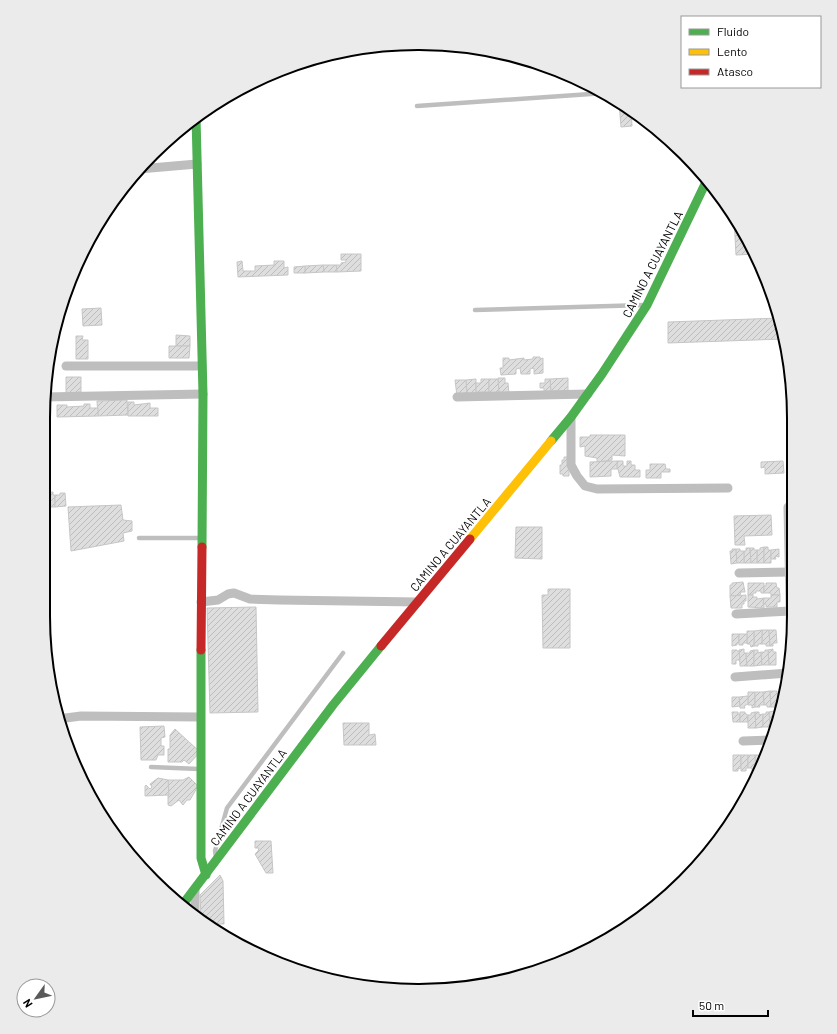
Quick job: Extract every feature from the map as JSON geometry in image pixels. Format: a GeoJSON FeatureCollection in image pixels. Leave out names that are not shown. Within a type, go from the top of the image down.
{"type":"FeatureCollection","features":[{"type":"Feature","properties":{"kind":"street"},"geometry":{"type":"LineString","coordinates":[[196,124],[203,394],[200,717],[201,858],[206,874]]}},
{"type":"Feature","properties":{"kind":"street"},"geometry":{"type":"LineString","coordinates":[[149,167],[197,164]]}},
{"type":"Feature","properties":{"kind":"street","name":"CAMINO A CUAYANTLA"},"geometry":{"type":"LineString","coordinates":[[186,901],[333,705],[571,417],[588,394],[647,305],[704,186]]}},
{"type":"Feature","properties":{"kind":"street"},"geometry":{"type":"LineString","coordinates":[[66,366],[202,366]]}},
{"type":"Feature","properties":{"kind":"street"},"geometry":{"type":"LineString","coordinates":[[51,396],[203,394]]}},
{"type":"Feature","properties":{"kind":"street"},"geometry":{"type":"LineString","coordinates":[[457,397],[588,394]]}},
{"type":"Feature","properties":{"kind":"street"},"geometry":{"type":"LineString","coordinates":[[571,417],[571,465],[585,486],[597,489],[728,488]]}},
{"type":"Feature","properties":{"kind":"street"},"geometry":{"type":"LineString","coordinates":[[739,573],[787,572]]}},
{"type":"Feature","properties":{"kind":"street"},"geometry":{"type":"LineString","coordinates":[[201,602],[218,600],[228,594],[234,593],[250,599],[418,602]]}},
{"type":"Feature","properties":{"kind":"street"},"geometry":{"type":"LineString","coordinates":[[736,614],[787,611]]}},
{"type":"Feature","properties":{"kind":"street"},"geometry":{"type":"LineString","coordinates":[[735,677],[782,674]]}},
{"type":"Feature","properties":{"kind":"street"},"geometry":{"type":"LineString","coordinates":[[65,718],[82,716],[200,717]]}},
{"type":"Feature","properties":{"kind":"street"},"geometry":{"type":"LineString","coordinates":[[743,741],[765,740]]}},
{"type":"Feature","properties":{"kind":"street"},"geometry":{"type":"LineString","coordinates":[[195,890],[196,909]]}},
{"type":"Feature","properties":{"kind":"lane"},"geometry":{"type":"LineString","coordinates":[[417,106],[593,94]]}},
{"type":"Feature","properties":{"kind":"lane"},"geometry":{"type":"LineString","coordinates":[[475,310],[647,305]]}},
{"type":"Feature","properties":{"kind":"lane"},"geometry":{"type":"LineString","coordinates":[[140,538],[202,538]]}},
{"type":"Feature","properties":{"kind":"lane"},"geometry":{"type":"LineString","coordinates":[[217,858],[214,851],[227,808],[343,653]]}},
{"type":"Feature","properties":{"kind":"lane"},"geometry":{"type":"LineString","coordinates":[[151,767],[200,769]]}},
{"type":"Feature","properties":{"kind":"building"},"geometry":{"type":"Polygon","coordinates":[[[620,110],[631,118],[632,126],[621,127],[620,110]]]}},
{"type":"Feature","properties":{"kind":"building"},"geometry":{"type":"Polygon","coordinates":[[[735,229],[748,254],[736,255],[735,229]]]}},
{"type":"Feature","properties":{"kind":"building"},"geometry":{"type":"Polygon","coordinates":[[[341,254],[361,254],[361,271],[337,272],[336,265],[341,265],[341,263],[346,262],[346,260],[341,260],[341,254]]]}},
{"type":"Feature","properties":{"kind":"building"},"geometry":{"type":"Polygon","coordinates":[[[242,261],[243,271],[255,271],[255,266],[274,265],[274,261],[284,261],[284,268],[288,267],[288,275],[238,277],[237,262],[242,261]]]}},
{"type":"Feature","properties":{"kind":"building"},"geometry":{"type":"Polygon","coordinates":[[[323,265],[336,265],[337,272],[324,272],[323,265]]]}},
{"type":"Feature","properties":{"kind":"building"},"geometry":{"type":"Polygon","coordinates":[[[323,265],[324,272],[305,273],[305,266],[323,265]]]}},
{"type":"Feature","properties":{"kind":"building"},"geometry":{"type":"Polygon","coordinates":[[[305,266],[305,273],[294,273],[294,267],[305,266]]]}},
{"type":"Feature","properties":{"kind":"building"},"geometry":{"type":"Polygon","coordinates":[[[101,308],[102,325],[83,326],[82,309],[101,308]]]}},
{"type":"Feature","properties":{"kind":"building"},"geometry":{"type":"Polygon","coordinates":[[[773,318],[778,339],[668,343],[668,322],[773,318]]]}},
{"type":"Feature","properties":{"kind":"building"},"geometry":{"type":"Polygon","coordinates":[[[176,335],[190,336],[190,346],[176,346],[176,335]]]}},
{"type":"Feature","properties":{"kind":"building"},"geometry":{"type":"Polygon","coordinates":[[[76,336],[83,336],[82,340],[88,340],[88,359],[76,359],[76,336]]]}},
{"type":"Feature","properties":{"kind":"building"},"geometry":{"type":"Polygon","coordinates":[[[169,346],[190,346],[189,358],[169,358],[169,346]]]}},
{"type":"Feature","properties":{"kind":"building"},"geometry":{"type":"Polygon","coordinates":[[[533,357],[540,357],[540,359],[543,358],[543,373],[534,374],[534,368],[530,369],[530,374],[521,374],[520,368],[516,369],[516,374],[501,375],[500,368],[503,368],[503,358],[509,358],[509,360],[524,358],[524,360],[533,359],[533,357]]]}},
{"type":"Feature","properties":{"kind":"building"},"geometry":{"type":"Polygon","coordinates":[[[66,377],[81,377],[81,392],[78,392],[78,394],[66,392],[66,377]]]}},
{"type":"Feature","properties":{"kind":"building"},"geometry":{"type":"Polygon","coordinates":[[[498,378],[505,378],[505,383],[508,383],[509,394],[499,394],[498,378]]]}},
{"type":"Feature","properties":{"kind":"building"},"geometry":{"type":"Polygon","coordinates":[[[568,378],[568,392],[551,393],[550,379],[568,378]]]}},
{"type":"Feature","properties":{"kind":"building"},"geometry":{"type":"Polygon","coordinates":[[[476,379],[476,395],[467,394],[466,380],[476,379]]]}},
{"type":"Feature","properties":{"kind":"building"},"geometry":{"type":"Polygon","coordinates":[[[481,379],[489,379],[489,392],[476,392],[476,383],[481,383],[481,379]]]}},
{"type":"Feature","properties":{"kind":"building"},"geometry":{"type":"Polygon","coordinates":[[[489,379],[498,379],[499,394],[489,395],[489,379]]]}},
{"type":"Feature","properties":{"kind":"building"},"geometry":{"type":"Polygon","coordinates":[[[545,379],[550,379],[551,393],[544,393],[544,388],[540,388],[540,383],[545,383],[545,379]]]}},
{"type":"Feature","properties":{"kind":"building"},"geometry":{"type":"Polygon","coordinates":[[[455,380],[466,380],[467,394],[457,396],[455,380]]]}},
{"type":"Feature","properties":{"kind":"building"},"geometry":{"type":"Polygon","coordinates":[[[127,400],[128,415],[98,416],[97,401],[127,400]]]}},
{"type":"Feature","properties":{"kind":"building"},"geometry":{"type":"Polygon","coordinates":[[[128,402],[134,402],[134,405],[150,403],[150,408],[158,408],[158,416],[128,416],[128,402]]]}},
{"type":"Feature","properties":{"kind":"building"},"geometry":{"type":"Polygon","coordinates":[[[84,404],[90,404],[90,408],[98,408],[98,416],[57,417],[57,405],[67,405],[67,407],[84,406],[84,404]]]}},
{"type":"Feature","properties":{"kind":"building"},"geometry":{"type":"Polygon","coordinates":[[[590,435],[625,435],[625,456],[612,455],[612,460],[597,462],[597,458],[585,456],[585,446],[580,447],[580,437],[590,437],[590,435]]]}},
{"type":"Feature","properties":{"kind":"building"},"geometry":{"type":"Polygon","coordinates":[[[564,457],[569,457],[569,476],[563,476],[563,474],[560,474],[560,465],[562,465],[562,460],[564,460],[564,457]]]}},
{"type":"Feature","properties":{"kind":"building"},"geometry":{"type":"Polygon","coordinates":[[[617,461],[623,461],[623,466],[627,466],[627,461],[631,461],[631,465],[635,465],[635,470],[640,470],[640,477],[620,477],[617,469],[617,461]]]}},
{"type":"Feature","properties":{"kind":"building"},"geometry":{"type":"Polygon","coordinates":[[[617,461],[617,469],[611,469],[611,476],[590,477],[590,462],[617,461]]]}},
{"type":"Feature","properties":{"kind":"building"},"geometry":{"type":"Polygon","coordinates":[[[783,461],[784,473],[765,474],[765,467],[761,468],[761,462],[783,461]]]}},
{"type":"Feature","properties":{"kind":"building"},"geometry":{"type":"Polygon","coordinates":[[[650,464],[665,464],[666,469],[670,469],[670,472],[661,472],[661,478],[646,478],[646,470],[650,470],[650,464]]]}},
{"type":"Feature","properties":{"kind":"building"},"geometry":{"type":"Polygon","coordinates":[[[50,492],[53,492],[53,495],[55,495],[55,507],[50,507],[50,492]]]}},
{"type":"Feature","properties":{"kind":"building"},"geometry":{"type":"Polygon","coordinates":[[[60,493],[65,493],[66,506],[55,507],[55,495],[60,495],[60,493]]]}},
{"type":"Feature","properties":{"kind":"building"},"geometry":{"type":"Polygon","coordinates":[[[121,505],[123,520],[132,521],[132,531],[123,533],[124,541],[71,551],[68,507],[121,505]]]}},
{"type":"Feature","properties":{"kind":"building"},"geometry":{"type":"Polygon","coordinates":[[[771,515],[772,535],[744,536],[745,545],[735,545],[734,516],[771,515]]]}},
{"type":"Feature","properties":{"kind":"building"},"geometry":{"type":"Polygon","coordinates":[[[516,527],[542,527],[542,559],[515,558],[516,527]]]}},
{"type":"Feature","properties":{"kind":"building"},"geometry":{"type":"Polygon","coordinates":[[[764,547],[764,563],[757,563],[757,550],[764,547]]]}},
{"type":"Feature","properties":{"kind":"building"},"geometry":{"type":"Polygon","coordinates":[[[764,547],[768,547],[768,550],[771,550],[771,563],[764,563],[764,547]]]}},
{"type":"Feature","properties":{"kind":"building"},"geometry":{"type":"Polygon","coordinates":[[[746,548],[750,548],[751,563],[744,563],[744,551],[746,551],[746,548]]]}},
{"type":"Feature","properties":{"kind":"building"},"geometry":{"type":"Polygon","coordinates":[[[750,548],[757,550],[757,563],[751,563],[750,548]]]}},
{"type":"Feature","properties":{"kind":"building"},"geometry":{"type":"Polygon","coordinates":[[[732,549],[736,549],[737,563],[731,564],[730,551],[732,551],[732,549]]]}},
{"type":"Feature","properties":{"kind":"building"},"geometry":{"type":"Polygon","coordinates":[[[736,549],[744,551],[744,563],[737,563],[736,549]]]}},
{"type":"Feature","properties":{"kind":"building"},"geometry":{"type":"Polygon","coordinates":[[[779,549],[779,557],[775,556],[776,559],[771,559],[771,550],[779,549]]]}},
{"type":"Feature","properties":{"kind":"building"},"geometry":{"type":"Polygon","coordinates":[[[743,582],[745,592],[741,592],[740,595],[730,596],[730,585],[732,585],[732,583],[743,582]]]}},
{"type":"Feature","properties":{"kind":"building"},"geometry":{"type":"Polygon","coordinates":[[[748,583],[764,583],[764,593],[761,593],[761,591],[756,591],[753,595],[748,595],[748,583]]]}},
{"type":"Feature","properties":{"kind":"building"},"geometry":{"type":"Polygon","coordinates":[[[766,583],[776,583],[777,588],[779,588],[780,595],[764,593],[764,586],[766,586],[766,583]]]}},
{"type":"Feature","properties":{"kind":"building"},"geometry":{"type":"Polygon","coordinates":[[[548,589],[570,589],[570,648],[543,648],[542,595],[548,595],[548,589]]]}},
{"type":"Feature","properties":{"kind":"building"},"geometry":{"type":"Polygon","coordinates":[[[746,595],[746,601],[742,604],[742,608],[731,608],[730,596],[746,595]]]}},
{"type":"Feature","properties":{"kind":"building"},"geometry":{"type":"Polygon","coordinates":[[[748,595],[753,595],[753,597],[757,597],[757,599],[764,598],[764,608],[748,607],[748,595]]]}},
{"type":"Feature","properties":{"kind":"building"},"geometry":{"type":"Polygon","coordinates":[[[771,595],[780,595],[780,602],[777,602],[777,607],[766,607],[766,604],[763,604],[764,598],[771,598],[771,595]]]}},
{"type":"Feature","properties":{"kind":"building"},"geometry":{"type":"Polygon","coordinates":[[[256,607],[258,712],[210,713],[207,608],[256,607]]]}},
{"type":"Feature","properties":{"kind":"building"},"geometry":{"type":"Polygon","coordinates":[[[762,630],[769,630],[770,646],[762,644],[762,630]]]}},
{"type":"Feature","properties":{"kind":"building"},"geometry":{"type":"Polygon","coordinates":[[[762,630],[762,644],[754,646],[754,631],[762,630]]]}},
{"type":"Feature","properties":{"kind":"building"},"geometry":{"type":"Polygon","coordinates":[[[769,630],[776,630],[777,643],[773,643],[773,646],[770,646],[769,630]]]}},
{"type":"Feature","properties":{"kind":"building"},"geometry":{"type":"Polygon","coordinates":[[[747,631],[754,631],[754,646],[751,647],[750,644],[747,644],[747,631]]]}},
{"type":"Feature","properties":{"kind":"building"},"geometry":{"type":"Polygon","coordinates":[[[732,634],[739,634],[739,643],[737,643],[737,645],[732,646],[732,634]]]}},
{"type":"Feature","properties":{"kind":"building"},"geometry":{"type":"Polygon","coordinates":[[[739,634],[747,634],[747,643],[739,645],[739,634]]]}},
{"type":"Feature","properties":{"kind":"building"},"geometry":{"type":"Polygon","coordinates":[[[744,649],[744,653],[746,653],[747,666],[740,666],[739,650],[744,649]]]}},
{"type":"Feature","properties":{"kind":"building"},"geometry":{"type":"Polygon","coordinates":[[[773,649],[773,652],[776,652],[776,665],[769,665],[768,650],[773,649]]]}},
{"type":"Feature","properties":{"kind":"building"},"geometry":{"type":"Polygon","coordinates":[[[732,650],[739,651],[740,660],[736,660],[736,664],[732,664],[732,650]]]}},
{"type":"Feature","properties":{"kind":"building"},"geometry":{"type":"Polygon","coordinates":[[[754,650],[754,666],[747,666],[746,653],[750,653],[750,651],[754,650]]]}},
{"type":"Feature","properties":{"kind":"building"},"geometry":{"type":"Polygon","coordinates":[[[754,650],[758,650],[758,653],[761,652],[762,665],[754,666],[754,650]]]}},
{"type":"Feature","properties":{"kind":"building"},"geometry":{"type":"Polygon","coordinates":[[[765,650],[768,650],[769,665],[762,665],[761,652],[765,652],[765,650]]]}},
{"type":"Feature","properties":{"kind":"building"},"geometry":{"type":"Polygon","coordinates":[[[770,691],[771,707],[767,707],[767,705],[764,705],[763,692],[770,691]]]}},
{"type":"Feature","properties":{"kind":"building"},"geometry":{"type":"Polygon","coordinates":[[[770,691],[777,691],[777,697],[776,704],[774,704],[775,707],[771,707],[770,691]]]}},
{"type":"Feature","properties":{"kind":"building"},"geometry":{"type":"Polygon","coordinates":[[[748,692],[755,692],[755,707],[752,708],[752,705],[748,705],[748,692]]]}},
{"type":"Feature","properties":{"kind":"building"},"geometry":{"type":"Polygon","coordinates":[[[755,692],[763,692],[764,705],[759,705],[760,707],[755,707],[755,692]]]}},
{"type":"Feature","properties":{"kind":"building"},"geometry":{"type":"Polygon","coordinates":[[[748,696],[748,704],[744,706],[745,708],[740,708],[739,697],[748,696]]]}},
{"type":"Feature","properties":{"kind":"building"},"geometry":{"type":"Polygon","coordinates":[[[732,697],[739,697],[740,706],[732,707],[732,697]]]}},
{"type":"Feature","properties":{"kind":"building"},"geometry":{"type":"Polygon","coordinates":[[[774,711],[770,725],[769,712],[774,711]]]}},
{"type":"Feature","properties":{"kind":"building"},"geometry":{"type":"Polygon","coordinates":[[[732,712],[738,712],[738,714],[740,714],[740,722],[733,722],[732,712]]]}},
{"type":"Feature","properties":{"kind":"building"},"geometry":{"type":"Polygon","coordinates":[[[740,712],[745,712],[745,714],[747,714],[748,722],[740,722],[740,712]]]}},
{"type":"Feature","properties":{"kind":"building"},"geometry":{"type":"Polygon","coordinates":[[[755,712],[756,728],[748,728],[748,715],[755,712]]]}},
{"type":"Feature","properties":{"kind":"building"},"geometry":{"type":"Polygon","coordinates":[[[755,712],[759,712],[759,715],[763,714],[763,727],[756,728],[755,712]]]}},
{"type":"Feature","properties":{"kind":"building"},"geometry":{"type":"Polygon","coordinates":[[[766,712],[769,712],[769,727],[763,727],[763,714],[766,714],[766,712]]]}},
{"type":"Feature","properties":{"kind":"building"},"geometry":{"type":"Polygon","coordinates":[[[343,723],[369,723],[369,735],[375,734],[376,745],[344,745],[343,723]]]}},
{"type":"Feature","properties":{"kind":"building"},"geometry":{"type":"Polygon","coordinates":[[[164,726],[165,737],[161,738],[161,746],[164,746],[164,755],[158,755],[156,760],[141,760],[140,727],[164,726]]]}},
{"type":"Feature","properties":{"kind":"building"},"geometry":{"type":"Polygon","coordinates":[[[175,729],[200,752],[189,764],[184,760],[182,762],[168,762],[170,735],[175,729]]]}},
{"type":"Feature","properties":{"kind":"building"},"geometry":{"type":"Polygon","coordinates":[[[733,755],[741,755],[741,768],[738,769],[738,771],[733,771],[733,755]]]}},
{"type":"Feature","properties":{"kind":"building"},"geometry":{"type":"Polygon","coordinates":[[[741,755],[748,755],[748,768],[746,768],[746,771],[741,771],[741,755]]]}},
{"type":"Feature","properties":{"kind":"building"},"geometry":{"type":"Polygon","coordinates":[[[748,755],[755,755],[756,764],[752,771],[752,768],[748,768],[748,755]]]}},
{"type":"Feature","properties":{"kind":"building"},"geometry":{"type":"Polygon","coordinates":[[[755,755],[760,755],[759,757],[756,764],[755,755]]]}},
{"type":"Feature","properties":{"kind":"building"},"geometry":{"type":"Polygon","coordinates":[[[189,777],[198,786],[190,800],[187,800],[183,805],[179,800],[171,806],[168,805],[168,780],[183,780],[189,777]]]}},
{"type":"Feature","properties":{"kind":"building"},"geometry":{"type":"Polygon","coordinates":[[[158,778],[168,780],[169,795],[145,796],[145,786],[146,785],[150,789],[152,787],[150,784],[158,778]]]}},
{"type":"Feature","properties":{"kind":"building"},"geometry":{"type":"Polygon","coordinates":[[[255,841],[271,841],[273,873],[266,873],[255,854],[259,848],[255,848],[255,841]]]}},
{"type":"Feature","properties":{"kind":"building"},"geometry":{"type":"Polygon","coordinates":[[[220,875],[223,881],[224,924],[217,924],[201,913],[200,895],[220,875]]]}},
{"type":"Feature","properties":{"kind":"traffic: fast"},"geometry":{"type":"LineString","coordinates":[[196,124],[203,394],[202,547]]}},
{"type":"Feature","properties":{"kind":"traffic: fast"},"geometry":{"type":"LineString","coordinates":[[551,441],[571,417],[602,374],[647,305],[704,186]]}},
{"type":"Feature","properties":{"kind":"traffic: fast"},"geometry":{"type":"LineString","coordinates":[[185,901],[333,705],[381,646]]}},
{"type":"Feature","properties":{"kind":"traffic: fast"},"geometry":{"type":"LineString","coordinates":[[201,650],[201,858],[206,875]]}},
{"type":"Feature","properties":{"kind":"traffic: slow"},"geometry":{"type":"LineString","coordinates":[[470,539],[551,441]]}},
{"type":"Feature","properties":{"kind":"traffic: jam"},"geometry":{"type":"LineString","coordinates":[[381,646],[470,539]]}},
{"type":"Feature","properties":{"kind":"traffic: jam"},"geometry":{"type":"LineString","coordinates":[[201,650],[202,547]]}}]}
